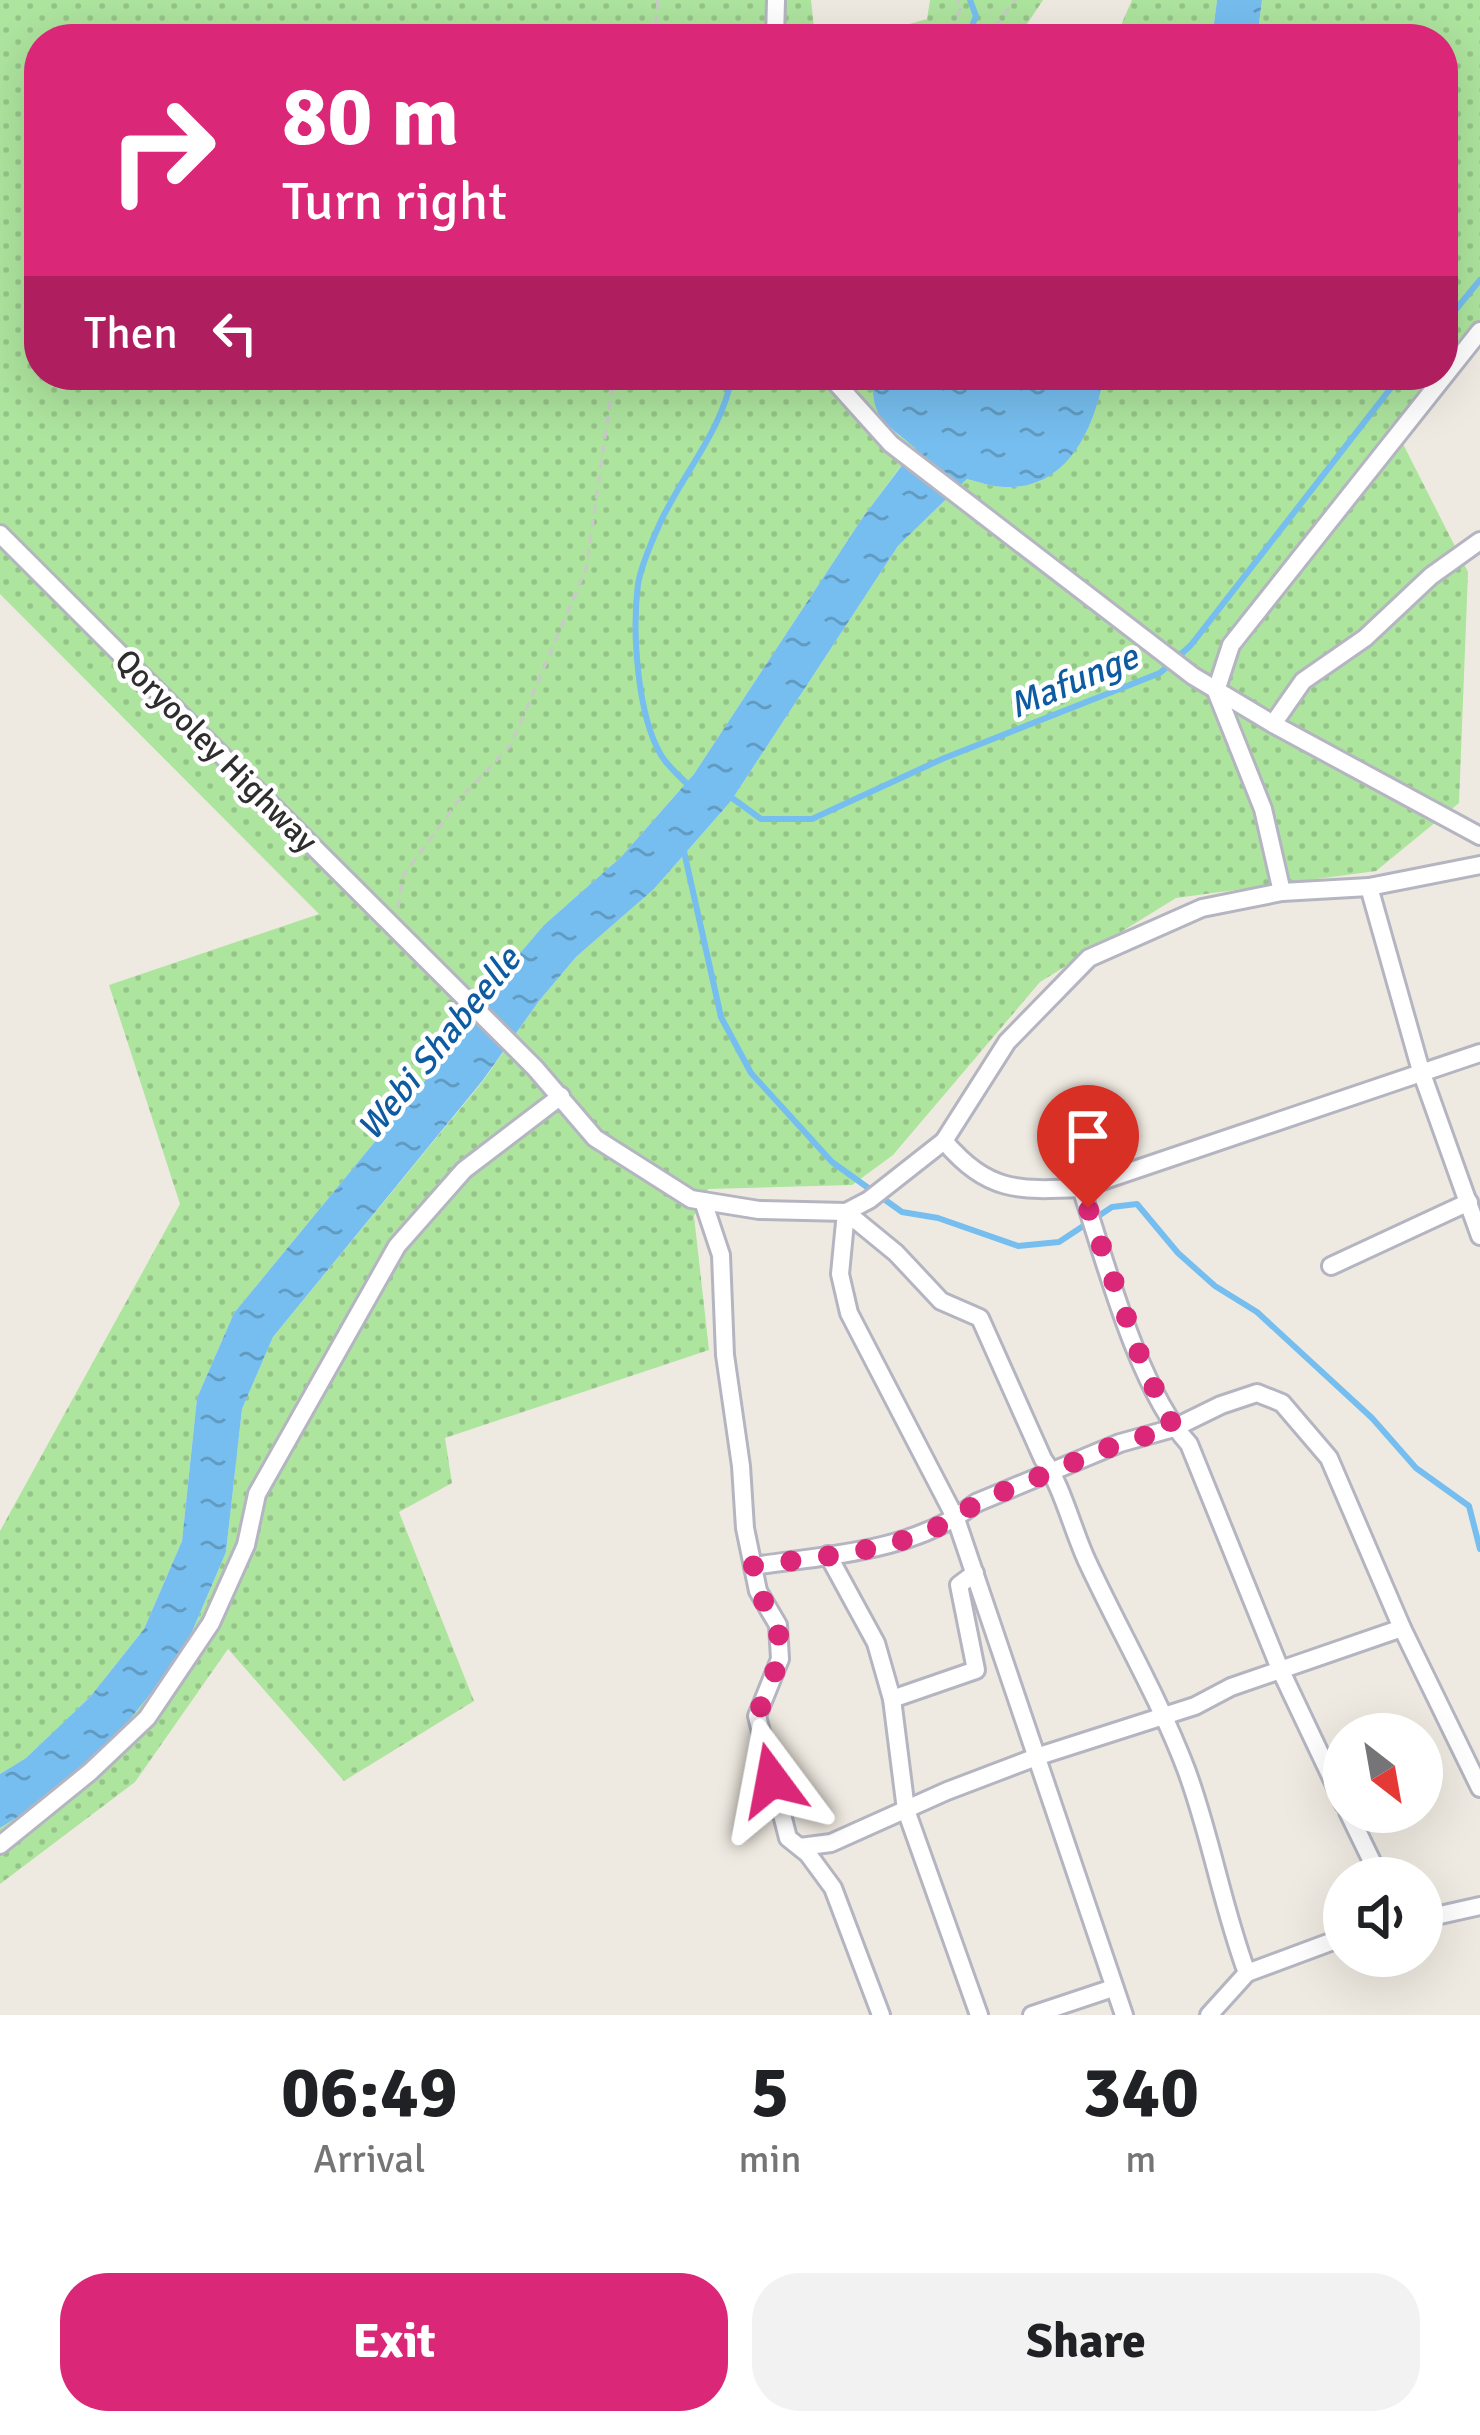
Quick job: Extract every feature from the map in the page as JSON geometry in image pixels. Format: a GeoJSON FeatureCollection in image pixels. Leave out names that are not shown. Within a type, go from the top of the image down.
{"type":"FeatureCollection","features":[{"type":"Feature","properties":{"kind":"street"},"geometry":{"type":"LineString","coordinates":[[1458,359],[1480,331]]}},
{"type":"Feature","properties":{"kind":"street"},"geometry":{"type":"LineString","coordinates":[[842,390],[891,444],[1193,676],[1480,836]]}},
{"type":"Feature","properties":{"kind":"street"},"geometry":{"type":"LineString","coordinates":[[1282,892],[1263,809],[1216,691],[1231,645],[1433,390]]}},
{"type":"Feature","properties":{"kind":"street","name":"Qoryooley Highway"},"geometry":{"type":"LineString","coordinates":[[0,534],[561,1096]]}},
{"type":"Feature","properties":{"kind":"street"},"geometry":{"type":"LineString","coordinates":[[1273,724],[1304,681],[1365,638],[1431,576],[1480,541]]}},
{"type":"Feature","properties":{"kind":"street"},"geometry":{"type":"LineString","coordinates":[[0,1845],[147,1718],[211,1623],[246,1545],[257,1494],[397,1246],[464,1170],[561,1096],[595,1138],[691,1199],[759,1210],[846,1212],[868,1201],[944,1141],[1007,1042],[1089,958],[1202,908],[1282,892],[1369,887],[1477,871]]}},
{"type":"Feature","properties":{"kind":"street"},"geometry":{"type":"LineString","coordinates":[[1369,887],[1421,1071],[1480,1236]]}},
{"type":"Feature","properties":{"kind":"street"},"geometry":{"type":"LineString","coordinates":[[944,1141],[968,1168],[1002,1187],[1081,1188],[1480,1053]]}},
{"type":"Feature","properties":{"kind":"street"},"geometry":{"type":"LineString","coordinates":[[1081,1188],[1144,1367],[1174,1428],[1189,1444],[1280,1670],[1323,1760]]}},
{"type":"Feature","properties":{"kind":"street"},"geometry":{"type":"LineString","coordinates":[[703,1201],[721,1255],[725,1355],[753,1566],[758,1592],[778,1625],[780,1659],[757,1716],[788,1838],[833,1888],[881,2015]]}},
{"type":"Feature","properties":{"kind":"street"},"geometry":{"type":"LineString","coordinates":[[1331,1266],[1469,1202]]}},
{"type":"Feature","properties":{"kind":"street"},"geometry":{"type":"LineString","coordinates":[[846,1212],[896,1253],[940,1301],[980,1318],[1052,1471],[1068,1521],[1163,1716],[1203,1822],[1247,1973]]}},
{"type":"Feature","properties":{"kind":"street"},"geometry":{"type":"LineString","coordinates":[[846,1212],[841,1274],[849,1312],[956,1519],[1124,2015]]}},
{"type":"Feature","properties":{"kind":"street"},"geometry":{"type":"LineString","coordinates":[[753,1566],[886,1545],[956,1519],[976,1503],[1120,1443],[1174,1428],[1257,1393],[1282,1403],[1329,1458],[1402,1628],[1480,1788]]}},
{"type":"Feature","properties":{"kind":"street"},"geometry":{"type":"LineString","coordinates":[[828,1556],[876,1643],[892,1700],[906,1810],[980,2015]]}},
{"type":"Feature","properties":{"kind":"street"},"geometry":{"type":"LineString","coordinates":[[892,1700],[976,1670],[959,1585],[975,1573]]}},
{"type":"Feature","properties":{"kind":"street"},"geometry":{"type":"LineString","coordinates":[[800,1847],[831,1843],[1039,1756],[1402,1628]]}},
{"type":"Feature","properties":{"kind":"street"},"geometry":{"type":"LineString","coordinates":[[1443,1914],[1480,1906]]}},
{"type":"Feature","properties":{"kind":"street"},"geometry":{"type":"LineString","coordinates":[[1209,2015],[1247,1973],[1323,1945]]}},
{"type":"Feature","properties":{"kind":"street"},"geometry":{"type":"LineString","coordinates":[[1032,2015],[1113,1988]]}},
{"type":"Feature","properties":{"kind":"path"},"geometry":{"type":"LineString","coordinates":[[998,24],[1016,0]]}},
{"type":"Feature","properties":{"kind":"path"},"geometry":{"type":"LineString","coordinates":[[395,928],[403,876],[459,800],[511,745],[586,569],[612,390]]}},
{"type":"Feature","properties":{"kind":"green space"},"geometry":{"type":"Polygon","coordinates":[[[0,0],[811,0],[814,24],[24,24],[24,390],[873,390],[882,418],[915,447],[863,517],[694,774],[621,857],[544,925],[503,973],[447,1054],[234,1313],[197,1398],[182,1541],[144,1629],[90,1697],[26,1758],[0,1774],[0,1531],[180,1204],[109,985],[319,914],[0,594],[0,0]]]}},
{"type":"Feature","properties":{"kind":"green space"},"geometry":{"type":"Polygon","coordinates":[[[930,0],[1043,0],[1027,24],[909,24],[927,19],[930,0]]]}},
{"type":"Feature","properties":{"kind":"green space"},"geometry":{"type":"Polygon","coordinates":[[[1132,0],[1217,0],[1214,24],[1122,24],[1132,0]]]}},
{"type":"Feature","properties":{"kind":"green space"},"geometry":{"type":"Polygon","coordinates":[[[1262,0],[1480,0],[1480,345],[1458,371],[1458,24],[1259,24],[1262,0]]]}},
{"type":"Feature","properties":{"kind":"green space"},"geometry":{"type":"Polygon","coordinates":[[[1101,390],[1443,390],[1401,440],[1468,572],[1459,803],[1376,871],[1176,898],[1040,982],[893,1155],[852,1185],[708,1189],[694,1216],[709,1350],[445,1438],[452,1483],[399,1512],[474,1701],[344,1781],[228,1649],[135,1782],[0,1884],[0,1828],[54,1794],[123,1728],[183,1653],[226,1552],[242,1409],[273,1337],[483,1081],[576,957],[654,889],[731,801],[898,546],[967,479],[1000,487],[1027,485],[1061,467],[1085,434],[1101,390]]]}},
{"type":"Feature","properties":{"kind":"water"},"geometry":{"type":"Polygon","coordinates":[[[1217,0],[1262,0],[1259,24],[1214,24],[1217,0]]]}},
{"type":"Feature","properties":{"kind":"water"},"geometry":{"type":"Polygon","coordinates":[[[873,390],[1101,390],[1085,435],[1061,467],[1027,485],[1000,487],[967,479],[898,546],[731,801],[654,889],[576,957],[483,1080],[273,1337],[242,1409],[226,1552],[183,1653],[123,1728],[54,1794],[0,1828],[0,1774],[26,1758],[90,1697],[144,1629],[182,1541],[197,1398],[234,1313],[447,1054],[503,973],[544,925],[621,857],[694,774],[863,517],[915,448],[887,425],[873,390]]]}},
{"type":"Feature","properties":{"kind":"waterway"},"geometry":{"type":"LineString","coordinates":[[970,0],[976,16],[973,24]]}},
{"type":"Feature","properties":{"kind":"waterway","name":"Mafunge"},"geometry":{"type":"LineString","coordinates":[[1458,307],[1480,280]]}},
{"type":"Feature","properties":{"kind":"waterway"},"geometry":{"type":"LineString","coordinates":[[692,789],[661,755],[646,718],[636,648],[638,584],[660,523],[712,432],[729,390]]}},
{"type":"Feature","properties":{"kind":"waterway","name":"Mafunge"},"geometry":{"type":"LineString","coordinates":[[728,795],[761,819],[812,819],[942,759],[1160,673],[1191,645],[1389,390]]}},
{"type":"Feature","properties":{"kind":"waterway"},"geometry":{"type":"LineString","coordinates":[[683,847],[721,1017],[751,1073],[832,1162],[902,1212],[938,1218],[1018,1246],[1059,1242],[1112,1207],[1137,1204],[1178,1253],[1215,1286],[1257,1312],[1372,1418],[1416,1468],[1469,1506],[1480,1549]]}},
{"type":"Feature","properties":{"kind":"route"},"geometry":{"type":"LineString","coordinates":[[772,1780],[757,1716],[780,1659],[778,1625],[758,1592],[753,1566],[886,1545],[956,1519],[976,1503],[1120,1443],[1174,1428],[1144,1367],[1088,1208]]}},
{"type":"Feature","properties":{"kind":"water label","name":"Webi Shabeelle"},"geometry":{"type":"Point","coordinates":[438,1043]}}]}
